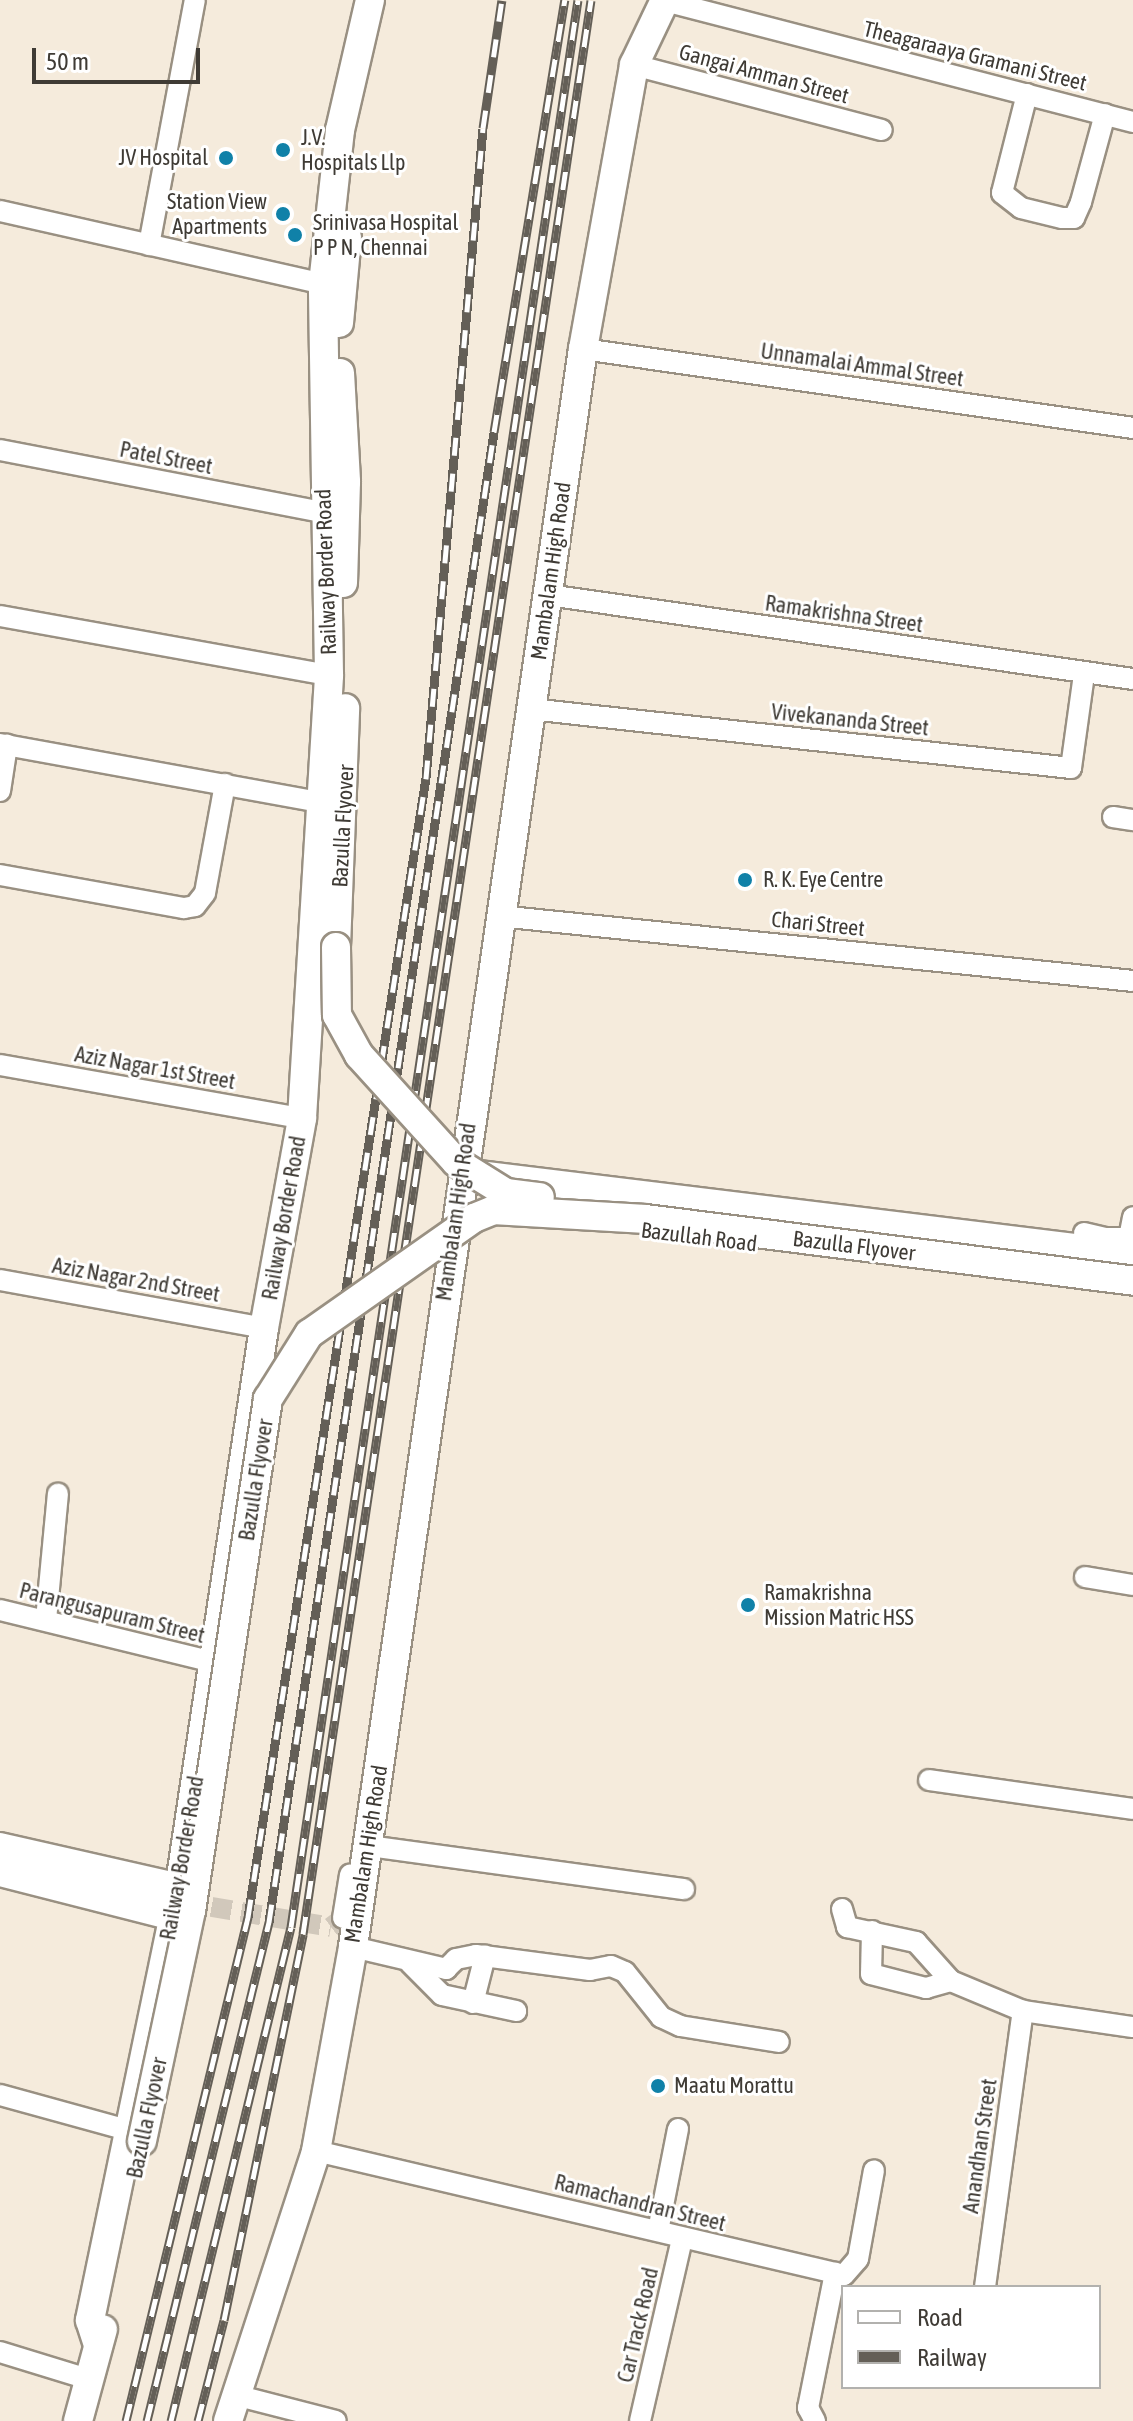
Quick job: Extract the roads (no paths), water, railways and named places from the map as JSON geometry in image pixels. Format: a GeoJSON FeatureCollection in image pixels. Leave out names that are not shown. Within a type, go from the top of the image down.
{"type":"FeatureCollection","features":[{"type":"Feature","properties":{"kind":"street"},"geometry":{"type":"LineString","coordinates":[[149,245],[195,0]]}},
{"type":"Feature","properties":{"kind":"street","name":"Railway Border Road"},"geometry":{"type":"LineString","coordinates":[[78,2421],[102,2332],[90,2320],[174,1901],[264,1328],[302,1118],[325,803],[329,675],[323,512],[323,284],[340,130],[370,0]]}},
{"type":"Feature","properties":{"kind":"street","name":"Mambalam High Road"},"geometry":{"type":"LineString","coordinates":[[232,2408],[316,2151],[353,1947],[454,1224],[583,349],[634,65],[665,0]]}},
{"type":"Feature","properties":{"kind":"street","name":"Theagaraaya Gramani Street"},"geometry":{"type":"LineString","coordinates":[[665,0],[1133,122]]}},
{"type":"Feature","properties":{"kind":"street","name":"Bazulla Flyover"},"geometry":{"type":"LineString","coordinates":[[362,45],[338,334],[346,482],[346,752],[336,960],[337,1015],[359,1055],[456,1162],[506,1193],[787,1221],[1133,1266]]}},
{"type":"Feature","properties":{"kind":"street","name":"Gangai Amman Street"},"geometry":{"type":"LineString","coordinates":[[634,65],[882,130]]}},
{"type":"Feature","properties":{"kind":"street"},"geometry":{"type":"LineString","coordinates":[[1027,94],[1002,193],[1009,202],[1035,211],[1074,218],[1105,114]]}},
{"type":"Feature","properties":{"kind":"street"},"geometry":{"type":"LineString","coordinates":[[1,214],[323,284]]}},
{"type":"Feature","properties":{"kind":"street","name":"Unnamalai Ammal Street"},"geometry":{"type":"LineString","coordinates":[[583,349],[1133,428]]}},
{"type":"Feature","properties":{"kind":"street","name":"Patel Street"},"geometry":{"type":"LineString","coordinates":[[0,450],[323,512]]}},
{"type":"Feature","properties":{"kind":"street","name":"Ramakrishna Street"},"geometry":{"type":"LineString","coordinates":[[548,595],[1133,679]]}},
{"type":"Feature","properties":{"kind":"street"},"geometry":{"type":"LineString","coordinates":[[0,616],[329,675]]}},
{"type":"Feature","properties":{"kind":"street","name":"Vivekananda Street"},"geometry":{"type":"LineString","coordinates":[[530,709],[1071,768],[1084,674]]}},
{"type":"Feature","properties":{"kind":"street"},"geometry":{"type":"LineString","coordinates":[[0,791],[4,744],[325,803]]}},
{"type":"Feature","properties":{"kind":"street"},"geometry":{"type":"LineString","coordinates":[[0,875],[184,908],[195,906],[205,893],[225,784]]}},
{"type":"Feature","properties":{"kind":"street","name":"Chari Street"},"geometry":{"type":"LineString","coordinates":[[499,916],[1133,981]]}},
{"type":"Feature","properties":{"kind":"street","name":"Aziz Nagar 1st Street"},"geometry":{"type":"LineString","coordinates":[[0,1065],[302,1118]]}},
{"type":"Feature","properties":{"kind":"street"},"geometry":{"type":"LineString","coordinates":[[462,1172],[1098,1241],[1128,1239],[1133,1217]]}},
{"type":"Feature","properties":{"kind":"street"},"geometry":{"type":"LineString","coordinates":[[503,1178],[494,1200],[498,1213],[508,1222]]}},
{"type":"Feature","properties":{"kind":"street","name":"Bazulla Flyover"},"geometry":{"type":"LineString","coordinates":[[102,2332],[191,1911],[268,1399],[309,1334],[474,1218],[494,1210],[645,1219],[1133,1281]]}},
{"type":"Feature","properties":{"kind":"street","name":"Bazullah Road"},"geometry":{"type":"LineString","coordinates":[[454,1224],[508,1222],[636,1229],[1133,1294]]}},
{"type":"Feature","properties":{"kind":"street"},"geometry":{"type":"LineString","coordinates":[[1098,1241],[1133,1255]]}},
{"type":"Feature","properties":{"kind":"street","name":"Aziz Nagar 2nd Street"},"geometry":{"type":"LineString","coordinates":[[0,1280],[264,1328]]}},
{"type":"Feature","properties":{"kind":"street"},"geometry":{"type":"LineString","coordinates":[[46,1620],[58,1494]]}},
{"type":"Feature","properties":{"kind":"street"},"geometry":{"type":"LineString","coordinates":[[1085,1577],[1133,1585]]}},
{"type":"Feature","properties":{"kind":"street","name":"Parangusapuram Street"},"geometry":{"type":"LineString","coordinates":[[0,1610],[213,1662]]}},
{"type":"Feature","properties":{"kind":"street"},"geometry":{"type":"LineString","coordinates":[[343,1918],[367,1778],[381,1757]]}},
{"type":"Feature","properties":{"kind":"street"},"geometry":{"type":"LineString","coordinates":[[929,1780],[1133,1809]]}},
{"type":"Feature","properties":{"kind":"street"},"geometry":{"type":"LineString","coordinates":[[0,1843],[174,1901]]}},
{"type":"Feature","properties":{"kind":"street"},"geometry":{"type":"LineString","coordinates":[[369,1846],[684,1889]]}},
{"type":"Feature","properties":{"kind":"street"},"geometry":{"type":"LineString","coordinates":[[0,1858],[174,1901]]}},
{"type":"Feature","properties":{"kind":"street"},"geometry":{"type":"LineString","coordinates":[[0,1876],[174,1901]]}},
{"type":"Feature","properties":{"kind":"street"},"geometry":{"type":"LineString","coordinates":[[842,1909],[842,1925],[916,1942],[951,1981],[1023,2011],[1133,2027]]}},
{"type":"Feature","properties":{"kind":"street"},"geometry":{"type":"LineString","coordinates":[[872,1931],[871,1974],[926,1988],[951,1981]]}},
{"type":"Feature","properties":{"kind":"street"},"geometry":{"type":"LineString","coordinates":[[353,1947],[410,1963],[446,1969],[456,1959],[485,1956],[590,1970],[611,1966],[625,1972],[661,2017],[680,2026],[779,2042]]}},
{"type":"Feature","properties":{"kind":"street"},"geometry":{"type":"LineString","coordinates":[[473,2003],[485,1956]]}},
{"type":"Feature","properties":{"kind":"street"},"geometry":{"type":"LineString","coordinates":[[410,1963],[442,1995],[516,2011]]}},
{"type":"Feature","properties":{"kind":"street","name":"Anandhan Street"},"geometry":{"type":"LineString","coordinates":[[985,2285],[1023,2011]]}},
{"type":"Feature","properties":{"kind":"street"},"geometry":{"type":"LineString","coordinates":[[0,2095],[127,2130]]}},
{"type":"Feature","properties":{"kind":"street"},"geometry":{"type":"LineString","coordinates":[[658,2231],[678,2129]]}},
{"type":"Feature","properties":{"kind":"street","name":"Ramachandran Street"},"geometry":{"type":"LineString","coordinates":[[316,2151],[835,2273]]}},
{"type":"Feature","properties":{"kind":"street"},"geometry":{"type":"LineString","coordinates":[[815,2421],[808,2408],[835,2273],[853,2270],[858,2259],[874,2170]]}},
{"type":"Feature","properties":{"kind":"street","name":"Car Track Road"},"geometry":{"type":"LineString","coordinates":[[640,2421],[682,2239]]}},
{"type":"Feature","properties":{"kind":"street"},"geometry":{"type":"LineString","coordinates":[[0,2352],[88,2379]]}},
{"type":"Feature","properties":{"kind":"street"},"geometry":{"type":"LineString","coordinates":[[232,2408],[336,2421]]}},
{"type":"Feature","properties":{"kind":"tunnel"},"geometry":{"type":"LineString","coordinates":[[182,1902],[331,1927],[343,1918]]}},
{"type":"Feature","properties":{"kind":"railway"},"geometry":{"type":"LineString","coordinates":[[126,2421],[248,1917],[426,778],[483,128],[502,0]]}},
{"type":"Feature","properties":{"kind":"railway"},"geometry":{"type":"LineString","coordinates":[[147,2421],[269,1922],[494,432],[565,0]]}},
{"type":"Feature","properties":{"kind":"railway"},"geometry":{"type":"LineString","coordinates":[[171,2421],[291,1927],[578,0]]}},
{"type":"Feature","properties":{"kind":"railway"},"geometry":{"type":"LineString","coordinates":[[198,2421],[224,2320],[303,1934],[591,0]]}},
{"type":"Feature","properties":{"kind":"place","name":"J.V. Hospitals Llp"},"geometry":{"type":"Point","coordinates":[283,150]}},
{"type":"Feature","properties":{"kind":"place","name":"JV Hospital"},"geometry":{"type":"Point","coordinates":[226,158]}},
{"type":"Feature","properties":{"kind":"place","name":"Station View Apartments"},"geometry":{"type":"Point","coordinates":[283,214]}},
{"type":"Feature","properties":{"kind":"place","name":"Srinivasa Hospital P P N, Chennai"},"geometry":{"type":"Point","coordinates":[295,235]}},
{"type":"Feature","properties":{"kind":"place","name":"R. K. Eye Centre"},"geometry":{"type":"Point","coordinates":[745,880]}},
{"type":"Feature","properties":{"kind":"place","name":"Ramakrishna Mission Matric HSS"},"geometry":{"type":"Point","coordinates":[748,1605]}},
{"type":"Feature","properties":{"kind":"place","name":"Maatu Morattu"},"geometry":{"type":"Point","coordinates":[658,2086]}}]}
